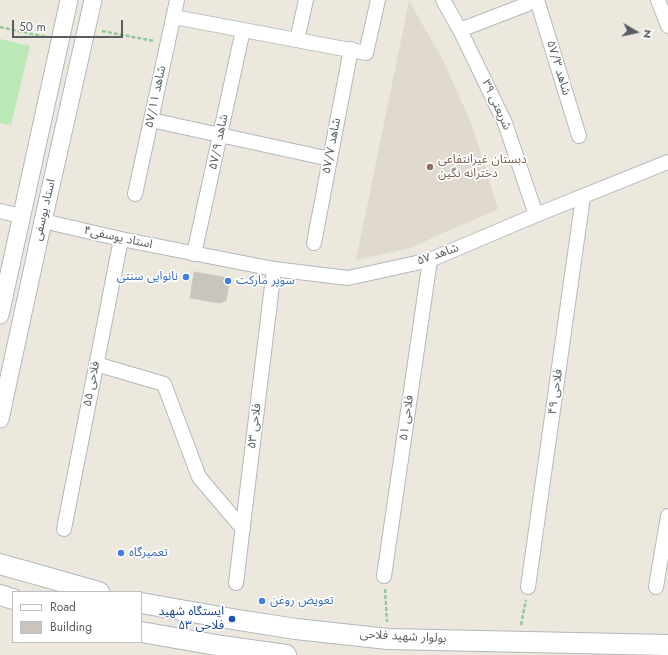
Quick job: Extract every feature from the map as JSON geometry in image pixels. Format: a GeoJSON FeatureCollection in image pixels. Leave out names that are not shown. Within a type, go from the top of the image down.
{"type":"FeatureCollection","features":[{"type":"Feature","properties":{"kind":"main road"},"geometry":{"type":"LineString","coordinates":[[0,564],[95,591]]}},
{"type":"Feature","properties":{"kind":"main road"},"geometry":{"type":"LineString","coordinates":[[0,595],[12,599]]}},
{"type":"Feature","properties":{"kind":"main road","name":"بولوار شهید فلاحی"},"geometry":{"type":"LineString","coordinates":[[142,603],[232,619],[388,639],[668,645]]}},
{"type":"Feature","properties":{"kind":"main road"},"geometry":{"type":"LineString","coordinates":[[142,632],[286,655]]}},
{"type":"Feature","properties":{"kind":"street","name":"استاد یوسفی"},"geometry":{"type":"LineString","coordinates":[[0,315],[69,0]]}},
{"type":"Feature","properties":{"kind":"street","name":"استاد یوسفی"},"geometry":{"type":"LineString","coordinates":[[0,420],[42,221],[93,0]]}},
{"type":"Feature","properties":{"kind":"street","name":"شاهد ۵۷/۱۱"},"geometry":{"type":"LineString","coordinates":[[135,194],[177,0]]}},
{"type":"Feature","properties":{"kind":"street"},"geometry":{"type":"LineString","coordinates":[[297,40],[306,0]]}},
{"type":"Feature","properties":{"kind":"street"},"geometry":{"type":"LineString","coordinates":[[174,17],[366,53],[378,0]]}},
{"type":"Feature","properties":{"kind":"street","name":"شریعتی ۳۹"},"geometry":{"type":"LineString","coordinates":[[443,0],[460,30],[505,123],[536,215]]}},
{"type":"Feature","properties":{"kind":"street"},"geometry":{"type":"LineString","coordinates":[[658,0],[668,26]]}},
{"type":"Feature","properties":{"kind":"street"},"geometry":{"type":"LineString","coordinates":[[460,30],[529,1]]}},
{"type":"Feature","properties":{"kind":"street","name":"شاهد ۵۷/۳"},"geometry":{"type":"LineString","coordinates":[[529,1],[579,136]]}},
{"type":"Feature","properties":{"kind":"street","name":"شاهد ۵۷/۹"},"geometry":{"type":"LineString","coordinates":[[194,254],[243,30]]}},
{"type":"Feature","properties":{"kind":"street","name":"شاهد ۵۷/۷"},"geometry":{"type":"LineString","coordinates":[[314,243],[351,49]]}},
{"type":"Feature","properties":{"kind":"street"},"geometry":{"type":"LineString","coordinates":[[151,120],[330,159]]}},
{"type":"Feature","properties":{"kind":"street","name":"شاهد ۵۷"},"geometry":{"type":"LineString","coordinates":[[194,254],[274,269],[348,278],[430,260],[536,215],[668,162]]}},
{"type":"Feature","properties":{"kind":"street","name":"فلاحی ۴۹"},"geometry":{"type":"LineString","coordinates":[[528,587],[583,197]]}},
{"type":"Feature","properties":{"kind":"street"},"geometry":{"type":"LineString","coordinates":[[0,211],[42,221]]}},
{"type":"Feature","properties":{"kind":"street","name":"استاد یوسفی۴"},"geometry":{"type":"LineString","coordinates":[[42,221],[194,254]]}},
{"type":"Feature","properties":{"kind":"street","name":"فلاحی ۵۵"},"geometry":{"type":"LineString","coordinates":[[64,529],[120,239]]}},
{"type":"Feature","properties":{"kind":"street","name":"فلاحی ۵۱"},"geometry":{"type":"LineString","coordinates":[[384,576],[430,260]]}},
{"type":"Feature","properties":{"kind":"street","name":"فلاحی ۵۳"},"geometry":{"type":"LineString","coordinates":[[236,583],[274,269]]}},
{"type":"Feature","properties":{"kind":"street"},"geometry":{"type":"LineString","coordinates":[[96,364],[164,384],[199,477],[242,529]]}},
{"type":"Feature","properties":{"kind":"street"},"geometry":{"type":"LineString","coordinates":[[656,587],[668,516]]}},
{"type":"Feature","properties":{"kind":"path"},"geometry":{"type":"LineString","coordinates":[[0,27],[60,40]]}},
{"type":"Feature","properties":{"kind":"path"},"geometry":{"type":"LineString","coordinates":[[87,29],[168,44]]}},
{"type":"Feature","properties":{"kind":"path"},"geometry":{"type":"LineString","coordinates":[[384,576],[388,639]]}},
{"type":"Feature","properties":{"kind":"path"},"geometry":{"type":"LineString","coordinates":[[518,641],[528,587]]}},
{"type":"Feature","properties":{"kind":"shaded area","name":"دبستان غیرانتفاعی دخترانه نگین"},"geometry":{"type":"Polygon","coordinates":[[[409,1],[443,60],[472,125],[498,209],[410,248],[356,260],[409,1]]]}},
{"type":"Feature","properties":{"kind":"green space"},"geometry":{"type":"Polygon","coordinates":[[[0,39],[30,46],[11,125],[0,123],[0,39]]]}},
{"type":"Feature","properties":{"kind":"building"},"geometry":{"type":"Polygon","coordinates":[[[194,272],[230,278],[226,301],[219,303],[190,298],[194,272]]]}},
{"type":"Feature","properties":{"kind":"place","name":"دبستان غیرانتفاعی دخترانه نگین"},"geometry":{"type":"Point","coordinates":[430,167]}},
{"type":"Feature","properties":{"kind":"place","name":"نانوایی سنتی"},"geometry":{"type":"Point","coordinates":[186,277]}},
{"type":"Feature","properties":{"kind":"place","name":"سوپر مارکت"},"geometry":{"type":"Point","coordinates":[228,281]}},
{"type":"Feature","properties":{"kind":"place","name":"تعمیرگاه"},"geometry":{"type":"Point","coordinates":[121,553]}},
{"type":"Feature","properties":{"kind":"place","name":"تعویض روغن"},"geometry":{"type":"Point","coordinates":[262,601]}},
{"type":"Feature","properties":{"kind":"place","name":"ایستگاه شهید فلاحی ۵۳"},"geometry":{"type":"Point","coordinates":[232,619]}}]}
